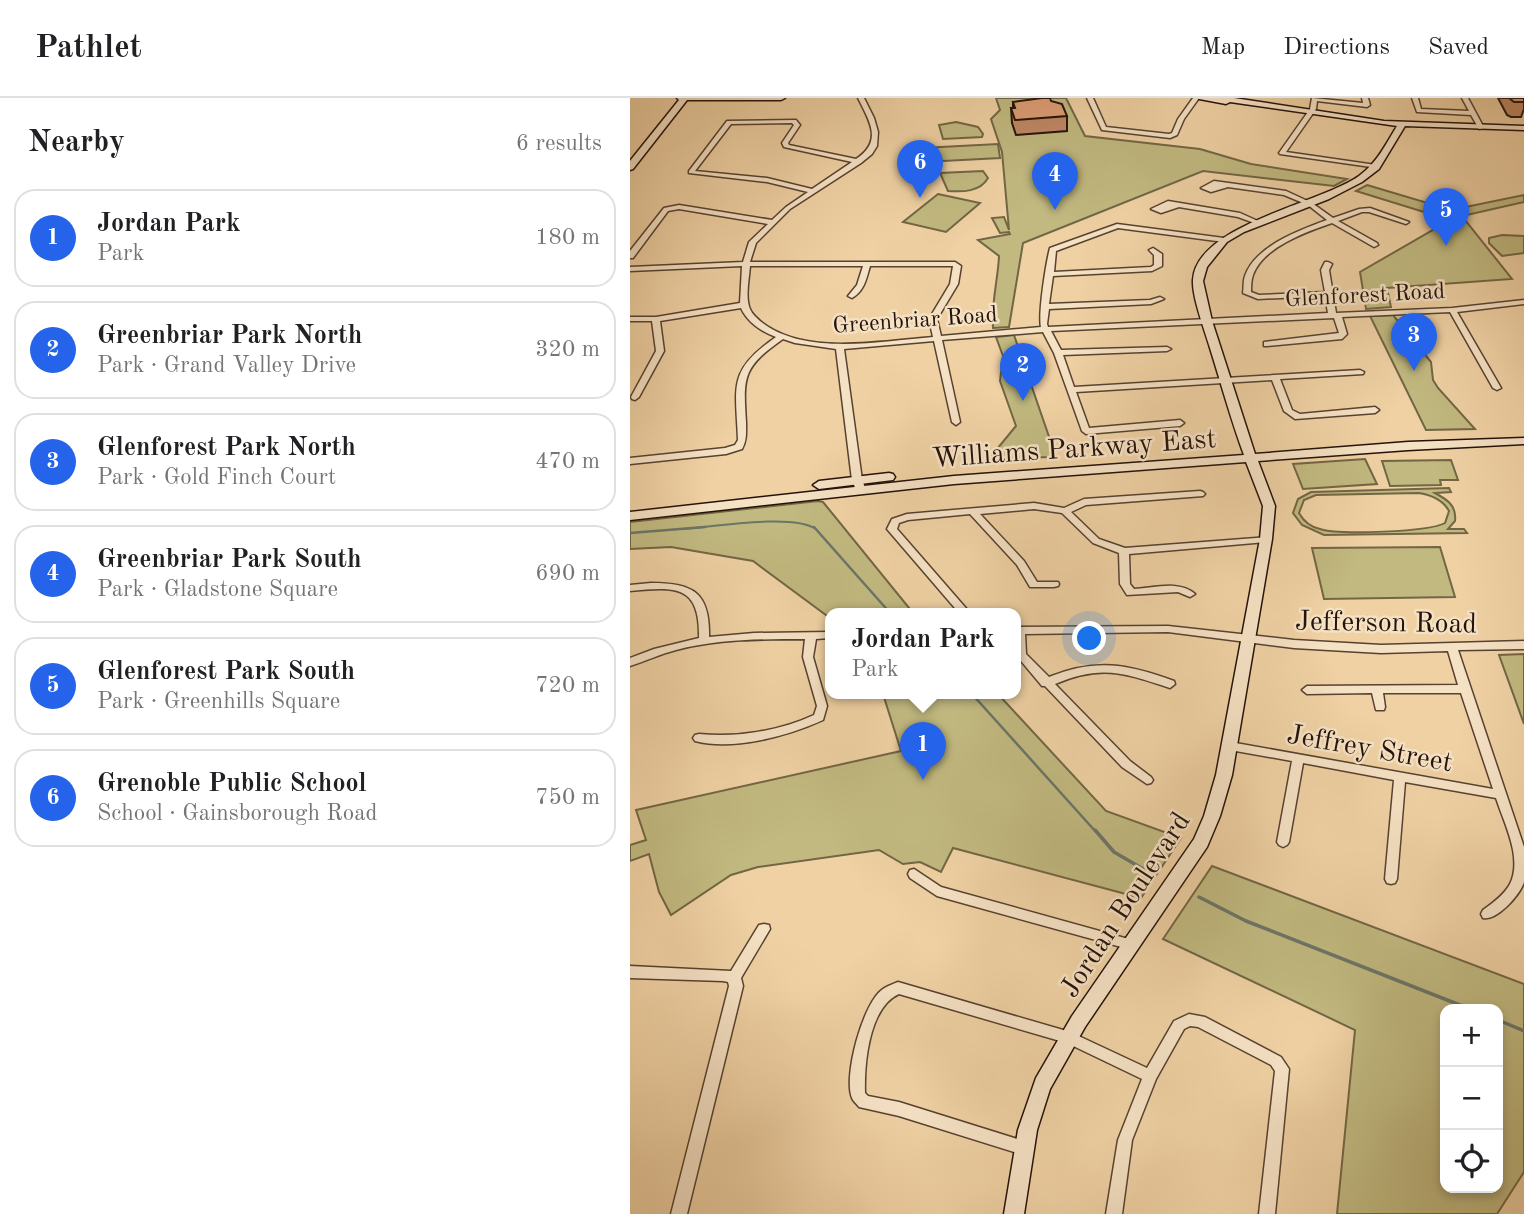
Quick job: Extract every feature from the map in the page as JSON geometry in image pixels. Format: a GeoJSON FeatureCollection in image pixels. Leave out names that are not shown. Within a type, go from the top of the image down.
{"type":"FeatureCollection","features":[{"type":"Feature","properties":{"kind":"street"},"geometry":{"type":"LineString","coordinates":[[630,167],[684,98],[781,98]]}},
{"type":"Feature","properties":{"kind":"street"},"geometry":{"type":"LineString","coordinates":[[630,319],[656,319],[744,305],[746,264],[753,242],[771,222],[859,162],[874,145],[877,132],[861,98]]}},
{"type":"Feature","properties":{"kind":"street"},"geometry":{"type":"LineString","coordinates":[[1090,98],[1104,129],[1170,136],[1175,134],[1181,119],[1197,98],[1272,108]]}},
{"type":"Feature","properties":{"kind":"street"},"geometry":{"type":"LineString","coordinates":[[1218,98],[1308,114],[1402,125],[1524,128]]}},
{"type":"Feature","properties":{"kind":"street"},"geometry":{"type":"LineString","coordinates":[[1365,98],[1367,106],[1315,99],[1313,109],[1282,153],[1376,167]]}},
{"type":"Feature","properties":{"kind":"street"},"geometry":{"type":"LineString","coordinates":[[1415,98],[1419,111],[1472,113]]}},
{"type":"Feature","properties":{"kind":"street"},"geometry":{"type":"LineString","coordinates":[[1465,98],[1481,128]]}},
{"type":"Feature","properties":{"kind":"street"},"geometry":{"type":"LineString","coordinates":[[813,191],[767,180],[691,172],[726,125],[736,121],[793,121],[797,125],[785,143],[786,146],[859,162]]}},
{"type":"Feature","properties":{"kind":"street"},"geometry":{"type":"LineString","coordinates":[[1180,423],[1086,431],[1058,353],[1043,324],[1053,250],[1109,227],[1224,240],[1257,222],[1310,204],[1351,185],[1376,167],[1402,125]]}},
{"type":"Feature","properties":{"kind":"street"},"geometry":{"type":"LineString","coordinates":[[1224,187],[1286,193],[1310,204],[1374,245]]}},
{"type":"Feature","properties":{"kind":"street"},"geometry":{"type":"LineString","coordinates":[[1176,206],[1240,215],[1257,222]]}},
{"type":"Feature","properties":{"kind":"street"},"geometry":{"type":"LineString","coordinates":[[630,256],[666,209],[679,207],[771,222]]}},
{"type":"Feature","properties":{"kind":"street"},"geometry":{"type":"LineString","coordinates":[[1328,294],[1258,297],[1247,293],[1246,288],[1253,267],[1262,255],[1287,240],[1333,221],[1366,210],[1406,222]]}},
{"type":"Feature","properties":{"kind":"street","name":"Jordan Boulevard"},"geometry":{"type":"LineString","coordinates":[[1014,1214],[1024,1148],[1042,1086],[1070,1038],[1201,842],[1221,789],[1266,539],[1269,506],[1207,321],[1198,281],[1202,266],[1224,240]]}},
{"type":"Feature","properties":{"kind":"street"},"geometry":{"type":"LineString","coordinates":[[1050,274],[1152,269],[1157,266],[1158,254],[1153,250]]}},
{"type":"Feature","properties":{"kind":"street"},"geometry":{"type":"LineString","coordinates":[[630,269],[746,264],[944,262],[957,266],[954,284],[933,319],[957,422]]}},
{"type":"Feature","properties":{"kind":"street"},"geometry":{"type":"LineString","coordinates":[[852,296],[861,286],[867,263]]}},
{"type":"Feature","properties":{"kind":"street"},"geometry":{"type":"LineString","coordinates":[[1267,344],[1339,337],[1343,334],[1328,294],[1325,270],[1328,264]]}},
{"type":"Feature","properties":{"kind":"street"},"geometry":{"type":"LineString","coordinates":[[1045,307],[1151,302],[1160,299]]}},
{"type":"Feature","properties":{"kind":"street","name":"Glenforest Road"},"geometry":{"type":"LineString","coordinates":[[1207,321],[1452,310],[1524,302]]}},
{"type":"Feature","properties":{"kind":"street","name":"Greenbriar Road"},"geometry":{"type":"LineString","coordinates":[[744,305],[755,322],[781,337],[840,347],[1046,330],[1207,321]]}},
{"type":"Feature","properties":{"kind":"street"},"geometry":{"type":"LineString","coordinates":[[1452,310],[1497,388]]}},
{"type":"Feature","properties":{"kind":"street"},"geometry":{"type":"LineString","coordinates":[[635,397],[660,351],[656,319]]}},
{"type":"Feature","properties":{"kind":"street"},"geometry":{"type":"LineString","coordinates":[[630,461],[739,447],[743,440],[740,377],[756,354],[781,337]]}},
{"type":"Feature","properties":{"kind":"street"},"geometry":{"type":"LineString","coordinates":[[840,347],[859,485]]}},
{"type":"Feature","properties":{"kind":"street"},"geometry":{"type":"LineString","coordinates":[[1058,353],[1167,349]]}},
{"type":"Feature","properties":{"kind":"street"},"geometry":{"type":"LineString","coordinates":[[1070,390],[1360,372]]}},
{"type":"Feature","properties":{"kind":"street"},"geometry":{"type":"LineString","coordinates":[[1275,378],[1288,411],[1298,417],[1375,410]]}},
{"type":"Feature","properties":{"kind":"street","name":"Williams Parkway East"},"geometry":{"type":"LineString","coordinates":[[630,506],[1250,454],[1393,438],[1524,433]]}},
{"type":"Feature","properties":{"kind":"street","name":"Williams Parkway East"},"geometry":{"type":"LineString","coordinates":[[1250,454],[1524,441]]}},
{"type":"Feature","properties":{"kind":"street","name":"Williams Parkway East"},"geometry":{"type":"LineString","coordinates":[[630,516],[859,485]]}},
{"type":"Feature","properties":{"kind":"street"},"geometry":{"type":"LineString","coordinates":[[961,608],[891,528],[895,521],[907,517],[1034,506],[1065,511],[1084,502],[1200,494]]}},
{"type":"Feature","properties":{"kind":"street"},"geometry":{"type":"LineString","coordinates":[[972,511],[1021,564],[1034,585],[1054,584]]}},
{"type":"Feature","properties":{"kind":"street"},"geometry":{"type":"LineString","coordinates":[[1065,511],[1096,541],[1124,551],[1266,539]]}},
{"type":"Feature","properties":{"kind":"street"},"geometry":{"type":"LineString","coordinates":[[1124,551],[1125,584],[1131,593],[1179,589],[1190,594]]}},
{"type":"Feature","properties":{"kind":"street"},"geometry":{"type":"LineString","coordinates":[[630,587],[668,586],[698,600],[703,612],[704,640]]}},
{"type":"Feature","properties":{"kind":"street","name":"Jefferson Road"},"geometry":{"type":"LineString","coordinates":[[1021,631],[1168,629],[1345,648],[1524,645]]}},
{"type":"Feature","properties":{"kind":"street"},"geometry":{"type":"LineString","coordinates":[[699,738],[716,742],[732,740],[807,724],[819,717],[822,706],[808,657],[811,635]]}},
{"type":"Feature","properties":{"kind":"street"},"geometry":{"type":"LineString","coordinates":[[630,662],[654,652],[704,640],[825,635]]}},
{"type":"Feature","properties":{"kind":"street"},"geometry":{"type":"LineString","coordinates":[[1452,647],[1464,690],[1502,794],[1520,862],[1520,874],[1510,894],[1487,914]]}},
{"type":"Feature","properties":{"kind":"street"},"geometry":{"type":"LineString","coordinates":[[1021,655],[1126,764],[1147,780]]}},
{"type":"Feature","properties":{"kind":"street"},"geometry":{"type":"LineString","coordinates":[[1046,682],[1085,668],[1099,667],[1152,677],[1170,684]]}},
{"type":"Feature","properties":{"kind":"street"},"geometry":{"type":"LineString","coordinates":[[1307,690],[1464,690]]}},
{"type":"Feature","properties":{"kind":"street"},"geometry":{"type":"LineString","coordinates":[[1377,691],[1380,707]]}},
{"type":"Feature","properties":{"kind":"street","name":"Jeffrey Street"},"geometry":{"type":"LineString","coordinates":[[1230,746],[1502,794]]}},
{"type":"Feature","properties":{"kind":"street"},"geometry":{"type":"LineString","coordinates":[[1283,842],[1298,759]]}},
{"type":"Feature","properties":{"kind":"street"},"geometry":{"type":"LineString","coordinates":[[1391,879],[1400,778]]}},
{"type":"Feature","properties":{"kind":"street"},"geometry":{"type":"LineString","coordinates":[[914,874],[937,891],[1132,945]]}},
{"type":"Feature","properties":{"kind":"street"},"geometry":{"type":"LineString","coordinates":[[680,1214],[736,986],[734,977],[764,929]]}},
{"type":"Feature","properties":{"kind":"street"},"geometry":{"type":"LineString","coordinates":[[630,972],[734,977]]}},
{"type":"Feature","properties":{"kind":"street"},"geometry":{"type":"LineString","coordinates":[[1024,1148],[899,1109],[864,1102],[858,1096],[857,1085],[868,1021],[879,999],[888,989],[898,988],[1070,1038],[1150,1076]]}},
{"type":"Feature","properties":{"kind":"street"},"geometry":{"type":"LineString","coordinates":[[1114,1214],[1125,1140],[1150,1076],[1179,1025],[1189,1020],[1200,1021],[1276,1061],[1282,1069],[1267,1214]]}},
{"type":"Feature","properties":{"kind":"shaded area"},"geometry":{"type":"Polygon","coordinates":[[[996,98],[1066,98],[1085,136],[1200,149],[1251,164],[1347,179],[1334,186],[1203,171],[1023,243],[1009,327],[993,328],[999,256],[978,240],[1010,234],[1000,233],[992,218],[1004,217],[1009,230],[1002,152],[991,119],[1000,110],[996,98]]]}},
{"type":"Feature","properties":{"kind":"shaded area"},"geometry":{"type":"Polygon","coordinates":[[[956,122],[978,127],[982,137],[943,139],[939,125],[956,122]]]}},
{"type":"Feature","properties":{"kind":"shaded area"},"geometry":{"type":"Polygon","coordinates":[[[998,144],[1000,158],[924,162],[922,148],[998,144]]]}},
{"type":"Feature","properties":{"kind":"shaded area"},"geometry":{"type":"Polygon","coordinates":[[[983,171],[988,178],[985,183],[976,189],[959,191],[948,191],[940,173],[983,171]]]}},
{"type":"Feature","properties":{"kind":"shaded area"},"geometry":{"type":"Polygon","coordinates":[[[1367,185],[1451,210],[1524,195],[1524,202],[1462,216],[1512,279],[1387,288],[1391,307],[1366,309],[1360,272],[1450,220],[1356,191],[1367,185]]]}},
{"type":"Feature","properties":{"kind":"shaded area"},"geometry":{"type":"Polygon","coordinates":[[[938,194],[980,203],[946,232],[903,222],[938,194]]]}},
{"type":"Feature","properties":{"kind":"shaded area"},"geometry":{"type":"Polygon","coordinates":[[[1502,235],[1524,236],[1524,253],[1502,256],[1489,243],[1489,238],[1502,235]]]}},
{"type":"Feature","properties":{"kind":"shaded area"},"geometry":{"type":"Polygon","coordinates":[[[1393,315],[1431,362],[1433,380],[1438,388],[1475,429],[1426,430],[1370,316],[1393,315]]]}},
{"type":"Feature","properties":{"kind":"shaded area"},"geometry":{"type":"Polygon","coordinates":[[[1014,335],[1056,457],[995,458],[992,455],[1016,426],[1000,381],[1003,356],[996,337],[1014,335]]]}},
{"type":"Feature","properties":{"kind":"shaded area"},"geometry":{"type":"Polygon","coordinates":[[[1365,459],[1377,484],[1303,489],[1293,464],[1365,459]]]}},
{"type":"Feature","properties":{"kind":"shaded area"},"geometry":{"type":"Polygon","coordinates":[[[1451,460],[1458,480],[1440,480],[1441,485],[1390,486],[1382,461],[1451,460]]]}},
{"type":"Feature","properties":{"kind":"shaded area"},"geometry":{"type":"Polygon","coordinates":[[[1449,488],[1451,492],[1435,493],[1447,500],[1454,511],[1455,521],[1448,529],[1464,529],[1467,533],[1324,535],[1302,525],[1293,513],[1298,499],[1311,492],[1449,488]],[[1423,494],[1316,495],[1304,500],[1299,513],[1311,525],[1330,531],[1421,529],[1445,523],[1449,511],[1446,507],[1423,494]]]}},
{"type":"Feature","properties":{"kind":"shaded area"},"geometry":{"type":"Polygon","coordinates":[[[823,502],[909,608],[825,608],[825,614],[753,561],[671,547],[630,549],[630,522],[823,502]]]}},
{"type":"Feature","properties":{"kind":"shaded area"},"geometry":{"type":"Polygon","coordinates":[[[1440,547],[1455,597],[1324,599],[1312,548],[1440,547]]]}},
{"type":"Feature","properties":{"kind":"shaded area"},"geometry":{"type":"Polygon","coordinates":[[[1524,654],[1524,724],[1499,655],[1524,654]]]}},
{"type":"Feature","properties":{"kind":"shaded area"},"geometry":{"type":"Polygon","coordinates":[[[885,699],[1003,699],[1106,811],[1181,838],[1141,898],[953,848],[941,872],[920,862],[903,864],[879,850],[758,867],[731,875],[671,915],[659,892],[649,854],[630,861],[630,845],[646,840],[636,810],[901,751],[885,699]]]}},
{"type":"Feature","properties":{"kind":"shaded area"},"geometry":{"type":"Polygon","coordinates":[[[1212,866],[1524,984],[1524,1172],[1497,1214],[1337,1214],[1355,1030],[1163,939],[1212,866]]]}},
{"type":"Feature","properties":{"kind":"building"},"geometry":{"type":"Polygon","coordinates":[[[1050,98],[1051,101],[1062,104],[1067,116],[1015,120],[1011,108],[1015,108],[1013,102],[1050,98]]]}},
{"type":"Feature","properties":{"kind":"building"},"geometry":{"type":"Polygon","coordinates":[[[1509,98],[1524,98],[1524,102],[1514,102],[1509,98]]]}},
{"type":"Feature","properties":{"kind":"waterway"},"geometry":{"type":"LineString","coordinates":[[690,528],[772,521],[805,524],[816,529]]}},
{"type":"Feature","properties":{"kind":"waterway"},"geometry":{"type":"LineString","coordinates":[[690,528],[705,527]]}},
{"type":"Feature","properties":{"kind":"waterway"},"geometry":{"type":"LineString","coordinates":[[630,533],[690,528]]}},
{"type":"Feature","properties":{"kind":"waterway"},"geometry":{"type":"LineString","coordinates":[[682,529],[690,528]]}},
{"type":"Feature","properties":{"kind":"waterway"},"geometry":{"type":"LineString","coordinates":[[816,529],[886,608]]}},
{"type":"Feature","properties":{"kind":"waterway"},"geometry":{"type":"LineString","coordinates":[[976,699],[1096,832]]}},
{"type":"Feature","properties":{"kind":"waterway"},"geometry":{"type":"LineString","coordinates":[[1095,830],[1114,852],[1150,873]]}},
{"type":"Feature","properties":{"kind":"waterway"},"geometry":{"type":"LineString","coordinates":[[1199,897],[1246,921],[1457,1004]]}},
{"type":"Feature","properties":{"kind":"waterway"},"geometry":{"type":"LineString","coordinates":[[1503,1022],[1524,1031]]}},
{"type":"Feature","properties":{"kind":"place","name":"Grenoble Public School"},"geometry":{"type":"Point","coordinates":[920,198]}},
{"type":"Feature","properties":{"kind":"place","name":"Greenbriar Park South"},"geometry":{"type":"Point","coordinates":[1055,210]}},
{"type":"Feature","properties":{"kind":"place","name":"Glenforest Park South"},"geometry":{"type":"Point","coordinates":[1446,246]}},
{"type":"Feature","properties":{"kind":"place","name":"Glenforest Park North"},"geometry":{"type":"Point","coordinates":[1414,371]}},
{"type":"Feature","properties":{"kind":"place","name":"Greenbriar Park North"},"geometry":{"type":"Point","coordinates":[1023,401]}},
{"type":"Feature","properties":{"kind":"place","name":"Jordan Park"},"geometry":{"type":"Point","coordinates":[923,780]}}]}
